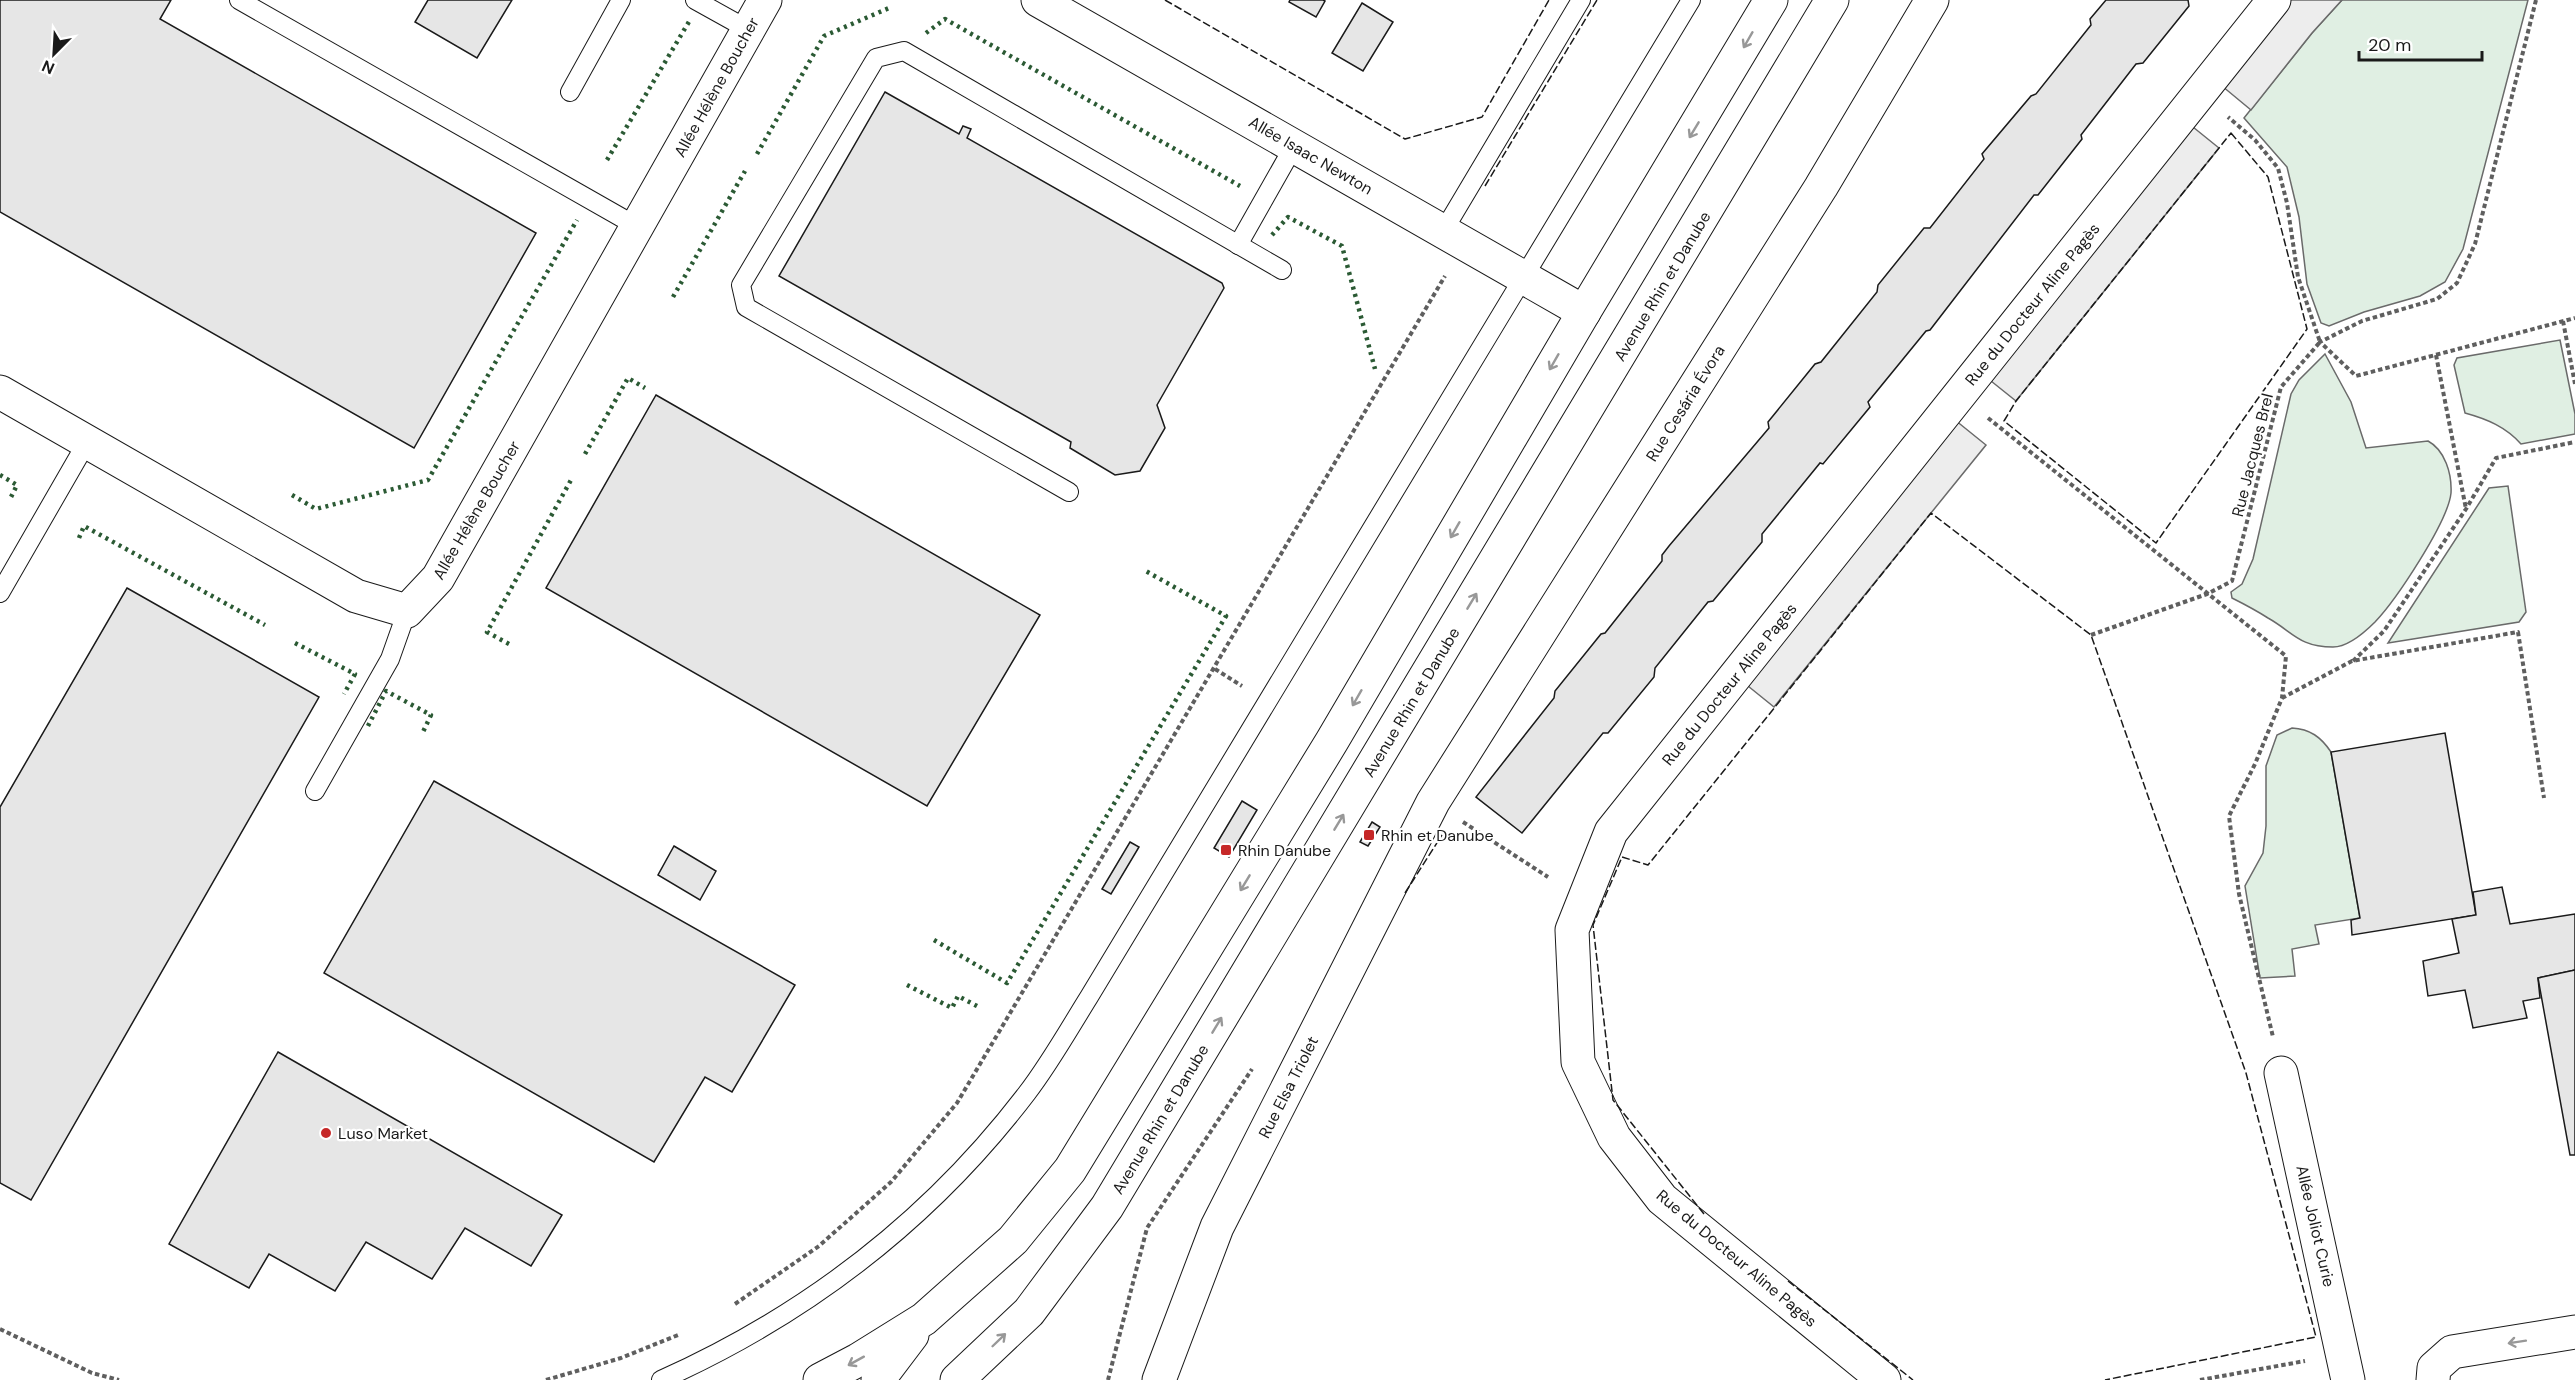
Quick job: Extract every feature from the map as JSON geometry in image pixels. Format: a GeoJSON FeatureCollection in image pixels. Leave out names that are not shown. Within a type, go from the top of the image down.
{"type":"FeatureCollection","features":[{"type":"Feature","properties":{"kind":"street","name":"Allée Hélène Boucher"},"geometry":{"type":"LineString","coordinates":[[407,611],[438,578],[765,0]]}},
{"type":"Feature","properties":{"kind":"street","name":"Allée Isaac Newton"},"geometry":{"type":"LineString","coordinates":[[1038,0],[1584,312]]}},
{"type":"Feature","properties":{"kind":"street"},"geometry":{"type":"LineString","coordinates":[[820,1380],[858,1360],[924,1319],[1012,1240],[1070,1170],[1336,732],[1771,0]]}},
{"type":"Feature","properties":{"kind":"street","name":"Avenue Rhin et Danube"},"geometry":{"type":"LineString","coordinates":[[957,1380],[1029,1312],[1107,1207],[1832,0]]}},
{"type":"Feature","properties":{"kind":"street","name":"Rue Cesária Évora"},"geometry":{"type":"LineString","coordinates":[[1433,802],[1815,197],[1932,0]]}},
{"type":"Feature","properties":{"kind":"street","name":"Rue du Docteur Aline Pagès"},"geometry":{"type":"LineString","coordinates":[[1884,1380],[1662,1200],[1614,1137],[1578,1062],[1572,930],[1611,832],[2274,0]]}},
{"type":"Feature","properties":{"kind":"street"},"geometry":{"type":"LineString","coordinates":[[0,392],[356,596],[407,611]]}},
{"type":"Feature","properties":{"kind":"street","name":"Rue Elsa Triolet"},"geometry":{"type":"LineString","coordinates":[[1160,1380],[1217,1227],[1433,802]]}},
{"type":"Feature","properties":{"kind":"street","name":"Allée Joliot Curie"},"geometry":{"type":"LineString","coordinates":[[2281,1073],[2346,1367]]}},
{"type":"Feature","properties":{"kind":"street"},"geometry":{"type":"LineString","coordinates":[[878,1380],[924,1319]]}},
{"type":"Feature","properties":{"kind":"street"},"geometry":{"type":"LineString","coordinates":[[2433,1380],[2434,1368],[2452,1352],[2575,1332]]}},
{"type":"Feature","properties":{"kind":"lane"},"geometry":{"type":"LineString","coordinates":[[239,0],[638,227]]}},
{"type":"Feature","properties":{"kind":"lane"},"geometry":{"type":"LineString","coordinates":[[570,92],[621,0]]}},
{"type":"Feature","properties":{"kind":"lane"},"geometry":{"type":"LineString","coordinates":[[695,0],[749,30]]}},
{"type":"Feature","properties":{"kind":"lane"},"geometry":{"type":"LineString","coordinates":[[1444,230],[1581,0]]}},
{"type":"Feature","properties":{"kind":"lane"},"geometry":{"type":"LineString","coordinates":[[661,1380],[721,1352],[760,1330],[861,1263],[957,1175],[1029,1091],[1089,997],[1691,0]]}},
{"type":"Feature","properties":{"kind":"lane"},"geometry":{"type":"LineString","coordinates":[[1069,492],[746,307],[741,285],[876,58],[904,51],[1282,270]]}},
{"type":"Feature","properties":{"kind":"lane"},"geometry":{"type":"LineString","coordinates":[[1238,245],[1294,146]]}},
{"type":"Feature","properties":{"kind":"lane"},"geometry":{"type":"LineString","coordinates":[[0,593],[87,442]]}},
{"type":"Feature","properties":{"kind":"lane"},"geometry":{"type":"LineString","coordinates":[[315,791],[390,659],[407,611]]}},
{"type":"Feature","properties":{"kind":"path"},"geometry":{"type":"LineString","coordinates":[[2320,342],[2362,321],[2437,299],[2457,283],[2475,244],[2536,0]]}},
{"type":"Feature","properties":{"kind":"path"},"geometry":{"type":"LineString","coordinates":[[2200,93],[2255,140],[2278,168],[2287,203],[2298,277],[2320,342],[2356,376],[2575,318]]}},
{"type":"Feature","properties":{"kind":"path"},"geometry":{"type":"LineString","coordinates":[[729,1308],[819,1246],[891,1182],[957,1103],[1215,669],[1443,278]]}},
{"type":"Feature","properties":{"kind":"path"},"geometry":{"type":"LineString","coordinates":[[2563,321],[2575,384]]}},
{"type":"Feature","properties":{"kind":"path","name":"Rue Jacques Brel"},"geometry":{"type":"LineString","coordinates":[[2091,635],[2207,594],[2232,581],[2281,387],[2320,342]]}},
{"type":"Feature","properties":{"kind":"path"},"geometry":{"type":"LineString","coordinates":[[2436,355],[2466,509]]}},
{"type":"Feature","properties":{"kind":"path"},"geometry":{"type":"LineString","coordinates":[[1959,395],[2286,656],[2282,698],[2255,764],[2229,816],[2239,894],[2281,1073]]}},
{"type":"Feature","properties":{"kind":"path"},"geometry":{"type":"LineString","coordinates":[[2282,698],[2352,661],[2384,631],[2466,509],[2496,458],[2575,442]]}},
{"type":"Feature","properties":{"kind":"path"},"geometry":{"type":"LineString","coordinates":[[2352,661],[2518,632],[2544,798]]}},
{"type":"Feature","properties":{"kind":"path"},"geometry":{"type":"LineString","coordinates":[[1433,802],[1548,877]]}},
{"type":"Feature","properties":{"kind":"path"},"geometry":{"type":"LineString","coordinates":[[0,1329],[92,1373],[119,1380]]}},
{"type":"Feature","properties":{"kind":"path"},"geometry":{"type":"LineString","coordinates":[[546,1380],[621,1358],[681,1334]]}},
{"type":"Feature","properties":{"kind":"path"},"geometry":{"type":"LineString","coordinates":[[2200,1380],[2346,1367]]}},
{"type":"Feature","properties":{"kind":"green space"},"geometry":{"type":"Polygon","coordinates":[[[2342,0],[2528,0],[2463,249],[2445,282],[2420,296],[2364,312],[2329,326],[2321,323],[2307,284],[2299,217],[2287,167],[2244,118],[2312,33],[2342,0]]]}},
{"type":"Feature","properties":{"kind":"green space"},"geometry":{"type":"Polygon","coordinates":[[[2560,340],[2575,414],[2575,434],[2521,444],[2496,424],[2465,413],[2454,365],[2457,358],[2560,340]]]}},
{"type":"Feature","properties":{"kind":"green space"},"geometry":{"type":"Polygon","coordinates":[[[2325,354],[2351,402],[2366,448],[2428,441],[2443,456],[2449,471],[2451,486],[2448,506],[2441,522],[2420,560],[2395,597],[2375,622],[2361,634],[2350,642],[2333,647],[2304,642],[2264,615],[2232,598],[2231,592],[2242,584],[2253,559],[2291,394],[2299,380],[2325,354]]]}},
{"type":"Feature","properties":{"kind":"green space"},"geometry":{"type":"Polygon","coordinates":[[[2508,486],[2526,612],[2519,622],[2388,643],[2489,488],[2508,486]]]}},
{"type":"Feature","properties":{"kind":"green space"},"geometry":{"type":"Polygon","coordinates":[[[2292,728],[2314,735],[2331,752],[2360,918],[2315,925],[2319,944],[2292,949],[2295,976],[2260,978],[2245,886],[2263,853],[2266,826],[2266,766],[2277,735],[2292,728]]]}},
{"type":"Feature","properties":{"kind":"shaded area"},"geometry":{"type":"Polygon","coordinates":[[[2289,0],[2342,0],[2312,33],[2251,110],[2222,86],[2289,0]]]}},
{"type":"Feature","properties":{"kind":"shaded area"},"geometry":{"type":"Polygon","coordinates":[[[2188,123],[2219,148],[2016,401],[1986,377],[2188,123]]]}},
{"type":"Feature","properties":{"kind":"shaded area"},"geometry":{"type":"Polygon","coordinates":[[[1955,420],[1986,445],[1774,707],[1743,682],[1955,420]]]}},
{"type":"Feature","properties":{"kind":"building"},"geometry":{"type":"Polygon","coordinates":[[[0,0],[171,0],[160,19],[536,233],[414,448],[0,212],[0,0]]]}},
{"type":"Feature","properties":{"kind":"building"},"geometry":{"type":"Polygon","coordinates":[[[428,0],[512,0],[477,58],[415,22],[428,0]]]}},
{"type":"Feature","properties":{"kind":"building"},"geometry":{"type":"Polygon","coordinates":[[[1290,0],[1325,1],[1316,17],[1289,2],[1290,0]]]}},
{"type":"Feature","properties":{"kind":"building"},"geometry":{"type":"Polygon","coordinates":[[[2106,0],[2188,0],[2189,6],[2143,63],[2136,64],[2038,195],[2034,195],[1930,330],[1926,331],[1868,402],[1870,407],[1823,464],[1820,463],[1762,534],[1762,542],[1713,601],[1708,602],[1655,668],[1654,677],[1608,733],[1603,733],[1522,833],[1476,797],[1554,698],[1555,691],[1662,561],[1662,555],[1669,546],[1769,428],[1768,422],[1815,364],[1821,362],[1924,228],[1930,228],[1984,159],[1982,154],[2031,96],[2036,94],[2091,25],[2090,19],[2106,0]]]}},
{"type":"Feature","properties":{"kind":"building"},"geometry":{"type":"Polygon","coordinates":[[[1362,3],[1393,22],[1363,71],[1332,53],[1362,3]]]}},
{"type":"Feature","properties":{"kind":"building"},"geometry":{"type":"Polygon","coordinates":[[[885,92],[959,134],[963,126],[971,129],[967,138],[1222,283],[1224,288],[1157,405],[1165,428],[1140,471],[1115,475],[1070,448],[1071,442],[779,276],[885,92]]]}},
{"type":"Feature","properties":{"kind":"building"},"geometry":{"type":"Polygon","coordinates":[[[656,395],[1040,615],[927,806],[546,588],[656,395]]]}},
{"type":"Feature","properties":{"kind":"building"},"geometry":{"type":"Polygon","coordinates":[[[127,588],[319,697],[31,1200],[0,1183],[0,807],[127,588]]]}},
{"type":"Feature","properties":{"kind":"building"},"geometry":{"type":"Polygon","coordinates":[[[2445,733],[2476,915],[2352,935],[2351,920],[2360,918],[2331,752],[2445,733]]]}},
{"type":"Feature","properties":{"kind":"building"},"geometry":{"type":"Polygon","coordinates":[[[434,781],[795,985],[732,1092],[705,1077],[654,1162],[324,973],[434,781]]]}},
{"type":"Feature","properties":{"kind":"building"},"geometry":{"type":"Polygon","coordinates":[[[1242,801],[1257,810],[1229,857],[1214,848],[1242,801]]]}},
{"type":"Feature","properties":{"kind":"building"},"geometry":{"type":"Polygon","coordinates":[[[1372,822],[1380,827],[1368,846],[1360,842],[1372,822]]]}},
{"type":"Feature","properties":{"kind":"building"},"geometry":{"type":"Polygon","coordinates":[[[1130,842],[1139,847],[1111,894],[1102,889],[1130,842]]]}},
{"type":"Feature","properties":{"kind":"building"},"geometry":{"type":"Polygon","coordinates":[[[674,846],[716,871],[700,900],[658,875],[674,846]]]}},
{"type":"Feature","properties":{"kind":"building"},"geometry":{"type":"Polygon","coordinates":[[[2502,887],[2510,924],[2575,914],[2575,970],[2538,978],[2540,998],[2523,1001],[2527,1018],[2473,1028],[2465,990],[2428,996],[2423,961],[2459,953],[2452,919],[2476,915],[2473,892],[2502,887]]]}},
{"type":"Feature","properties":{"kind":"building"},"geometry":{"type":"Polygon","coordinates":[[[2575,970],[2575,1155],[2570,1155],[2538,978],[2575,970]]]}},
{"type":"Feature","properties":{"kind":"building","name":"Luso Market"},"geometry":{"type":"Polygon","coordinates":[[[278,1052],[562,1215],[531,1266],[465,1228],[432,1279],[366,1242],[335,1291],[269,1254],[249,1288],[169,1244],[278,1052]]]}},
{"type":"Feature","properties":{"kind":"hedge"},"geometry":{"type":"LineString","coordinates":[[757,154],[824,36],[889,8]]}},
{"type":"Feature","properties":{"kind":"hedge"},"geometry":{"type":"LineString","coordinates":[[926,33],[945,19],[1240,186]]}},
{"type":"Feature","properties":{"kind":"hedge"},"geometry":{"type":"LineString","coordinates":[[607,160],[690,20]]}},
{"type":"Feature","properties":{"kind":"hedge"},"geometry":{"type":"LineString","coordinates":[[673,297],[745,171]]}},
{"type":"Feature","properties":{"kind":"hedge"},"geometry":{"type":"LineString","coordinates":[[1272,235],[1288,217],[1342,246],[1375,369]]}},
{"type":"Feature","properties":{"kind":"hedge"},"geometry":{"type":"LineString","coordinates":[[292,495],[316,509],[428,480],[577,220]]}},
{"type":"Feature","properties":{"kind":"hedge"},"geometry":{"type":"LineString","coordinates":[[585,454],[628,378],[645,388]]}},
{"type":"Feature","properties":{"kind":"hedge"},"geometry":{"type":"LineString","coordinates":[[0,475],[17,485],[11,497]]}},
{"type":"Feature","properties":{"kind":"hedge"},"geometry":{"type":"LineString","coordinates":[[509,644],[487,632],[571,480]]}},
{"type":"Feature","properties":{"kind":"hedge"},"geometry":{"type":"LineString","coordinates":[[79,538],[84,526],[265,625]]}},
{"type":"Feature","properties":{"kind":"hedge"},"geometry":{"type":"LineString","coordinates":[[934,940],[1007,983],[1226,616],[1144,570]]}},
{"type":"Feature","properties":{"kind":"hedge"},"geometry":{"type":"LineString","coordinates":[[295,643],[355,674],[344,694]]}},
{"type":"Feature","properties":{"kind":"hedge"},"geometry":{"type":"LineString","coordinates":[[368,726],[386,691],[431,715],[422,734]]}},
{"type":"Feature","properties":{"kind":"hedge"},"geometry":{"type":"LineString","coordinates":[[907,985],[952,1008],[958,996],[977,1006]]}},
{"type":"Feature","properties":{"kind":"fence"},"geometry":{"type":"LineString","coordinates":[[1165,0],[1405,139],[1482,117],[1549,0]]}},
{"type":"Feature","properties":{"kind":"fence"},"geometry":{"type":"LineString","coordinates":[[1485,186],[1597,0]]}},
{"type":"Feature","properties":{"kind":"fence"},"geometry":{"type":"LineString","coordinates":[[2231,133],[2268,177],[2307,329],[2156,543],[2004,421],[2016,401],[2231,133]]}},
{"type":"Feature","properties":{"kind":"fence"},"geometry":{"type":"LineString","coordinates":[[1704,1214],[1613,1100],[1593,925],[1622,857],[1648,865],[1931,513],[2091,635],[2246,1073],[2316,1337],[2105,1380]]}},
{"type":"Feature","properties":{"kind":"fence"},"geometry":{"type":"LineString","coordinates":[[1405,893],[1442,835]]}},
{"type":"Feature","properties":{"kind":"fence"},"geometry":{"type":"LineString","coordinates":[[1788,1281],[1913,1380]]}},
{"type":"Feature","properties":{"kind":"place","name":"Rhin et Danube"},"geometry":{"type":"Point","coordinates":[1369,835]}},
{"type":"Feature","properties":{"kind":"place","name":"Rhin Danube"},"geometry":{"type":"Point","coordinates":[1226,850]}},
{"type":"Feature","properties":{"kind":"place","name":"Luso Market"},"geometry":{"type":"Point","coordinates":[326,1133]}}]}
